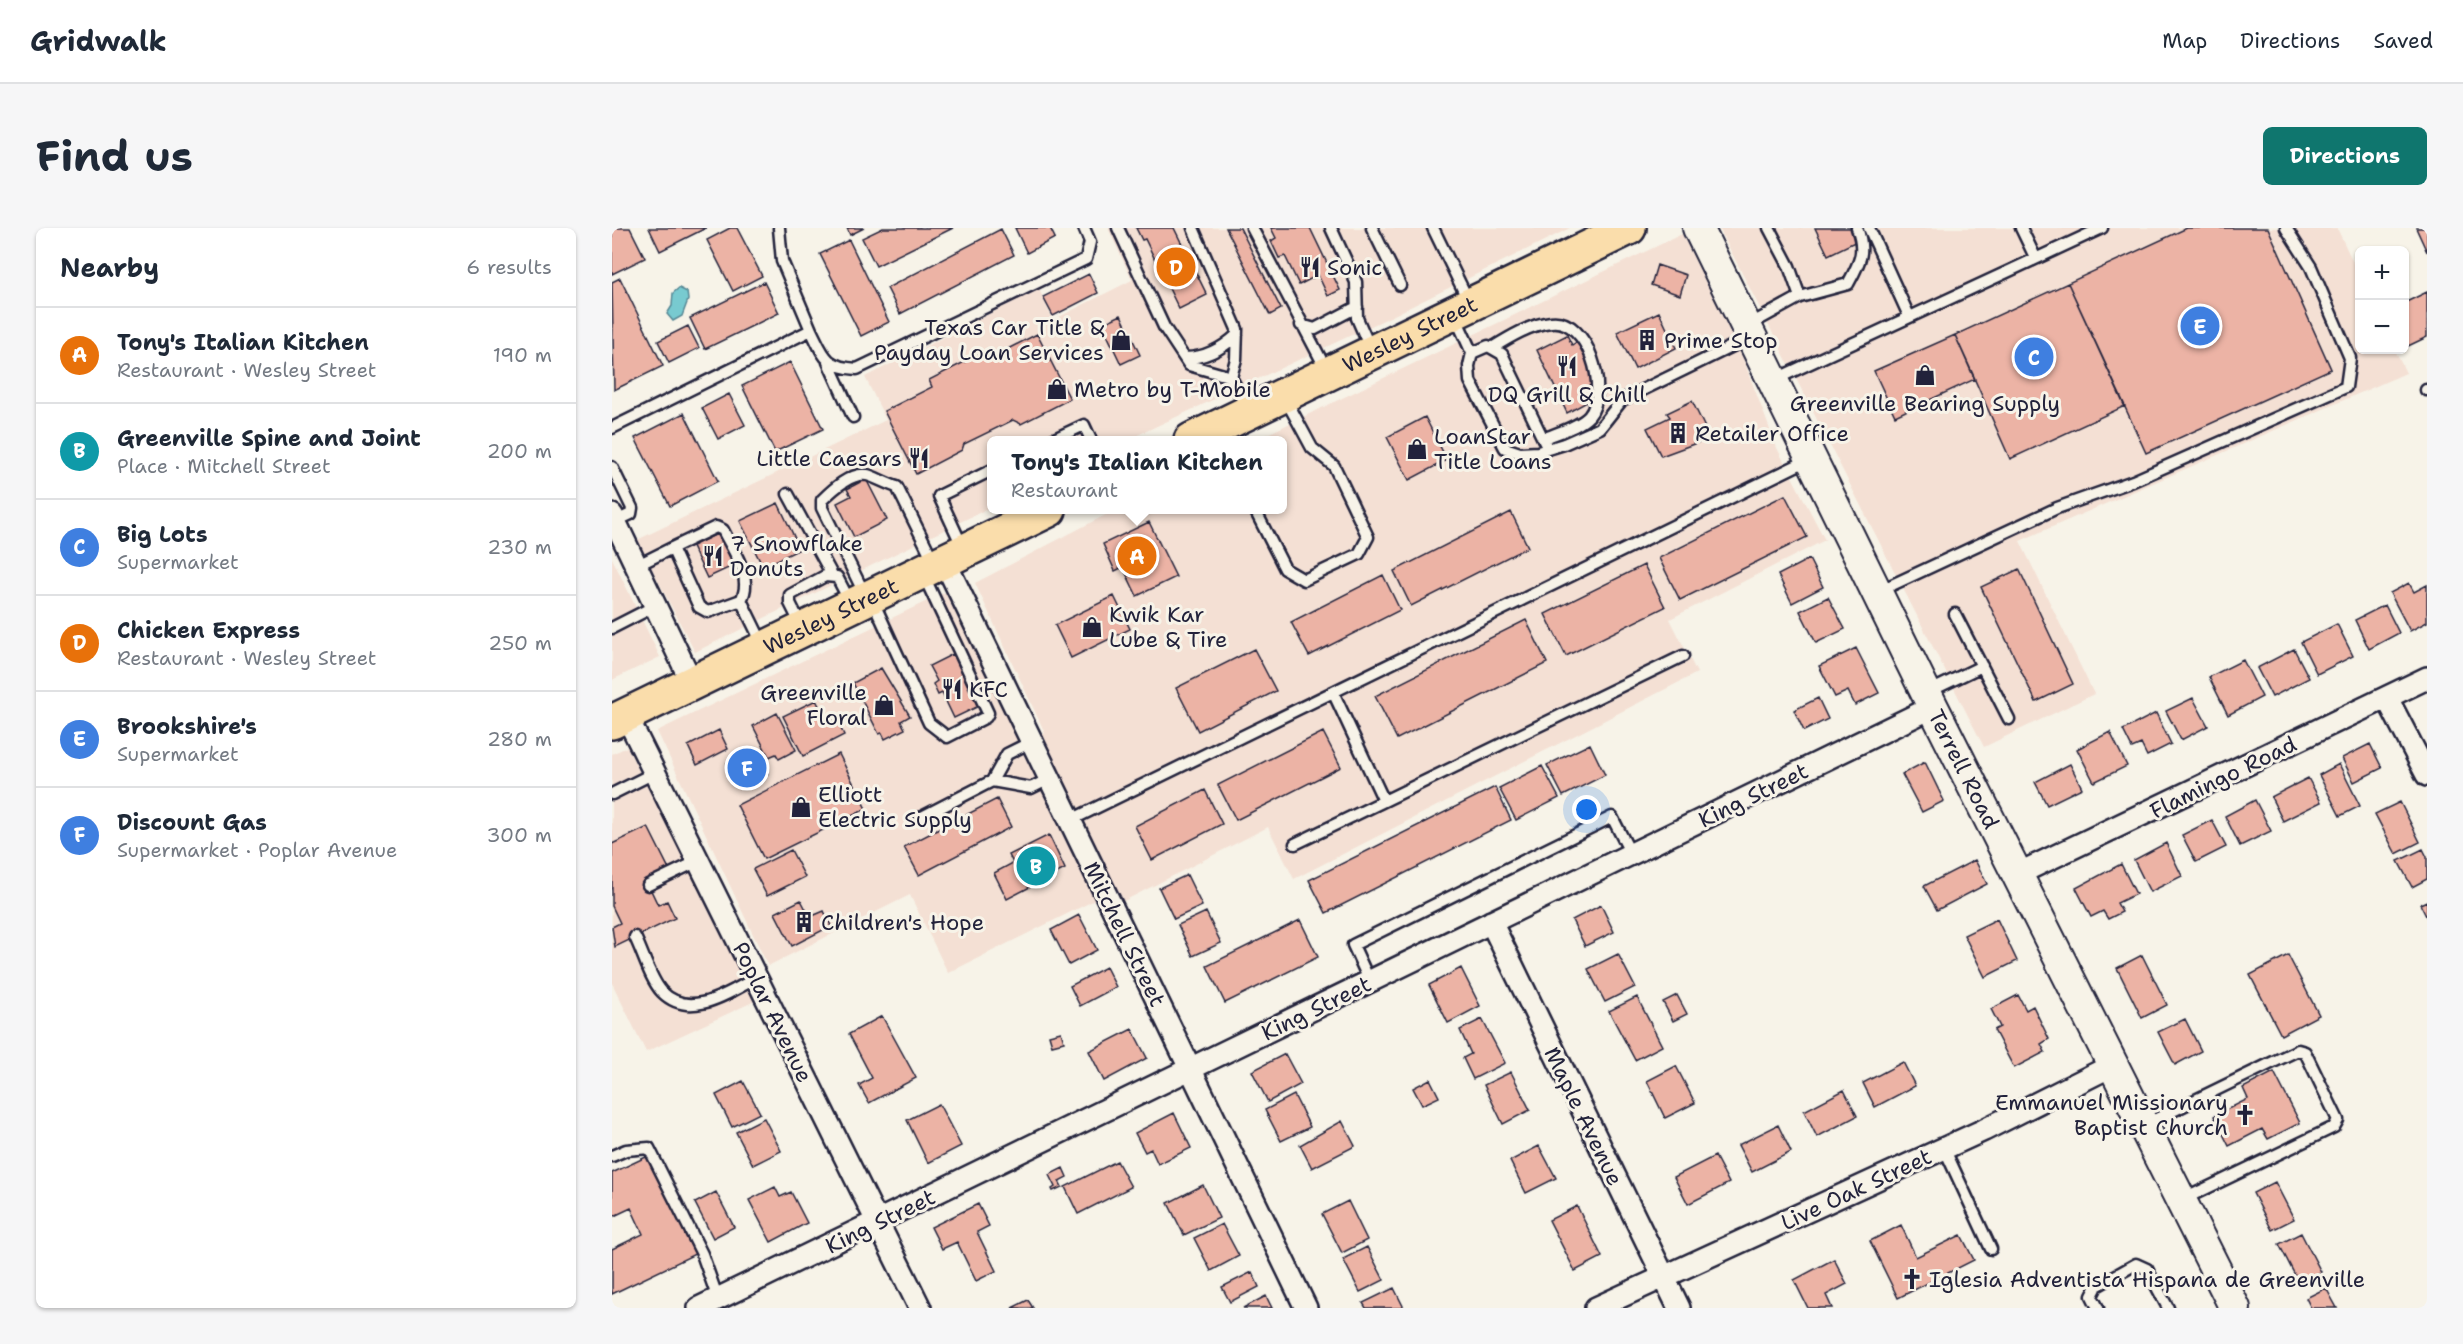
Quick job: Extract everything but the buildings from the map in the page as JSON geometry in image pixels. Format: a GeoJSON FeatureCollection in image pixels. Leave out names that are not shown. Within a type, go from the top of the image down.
{"type":"FeatureCollection","features":[{"type":"Feature","properties":{"kind":"main road","name":"Wesley Street"},"geometry":{"type":"LineString","coordinates":[[1211,436],[1249,413],[1629,228]]}},
{"type":"Feature","properties":{"kind":"main road","name":"Wesley Street"},"geometry":{"type":"LineString","coordinates":[[619,719],[1041,514]]}},
{"type":"Feature","properties":{"kind":"street","name":"Terrell Road"},"geometry":{"type":"LineString","coordinates":[[1698,228],[1929,700],[2235,1308]]}},
{"type":"Feature","properties":{"kind":"street"},"geometry":{"type":"LineString","coordinates":[[613,520],[692,683]]}},
{"type":"Feature","properties":{"kind":"street","name":"Mitchell Street"},"geometry":{"type":"LineString","coordinates":[[941,562],[1033,741],[1306,1308]]}},
{"type":"Feature","properties":{"kind":"street","name":"Flamingo Road"},"geometry":{"type":"LineString","coordinates":[[2018,874],[2427,678]]}},
{"type":"Feature","properties":{"kind":"street"},"geometry":{"type":"LineString","coordinates":[[2386,698],[2427,775]]}},
{"type":"Feature","properties":{"kind":"street","name":"King Street"},"geometry":{"type":"LineString","coordinates":[[709,1304],[1631,854],[1929,700]]}},
{"type":"Feature","properties":{"kind":"street","name":"Poplar Avenue"},"geometry":{"type":"LineString","coordinates":[[619,719],[654,773],[920,1308]]}},
{"type":"Feature","properties":{"kind":"street","name":"Maple Avenue"},"geometry":{"type":"LineString","coordinates":[[1491,922],[1679,1308]]}},
{"type":"Feature","properties":{"kind":"street","name":"Live Oak Street"},"geometry":{"type":"LineString","coordinates":[[1596,1308],[1830,1203],[2036,1105],[2113,1065]]}},
{"type":"Feature","properties":{"kind":"lane"},"geometry":{"type":"LineString","coordinates":[[779,228],[782,261],[811,330],[853,417]]}},
{"type":"Feature","properties":{"kind":"lane"},"geometry":{"type":"LineString","coordinates":[[828,362],[841,368],[857,369],[1086,259],[1090,242],[1084,228]]}},
{"type":"Feature","properties":{"kind":"lane"},"geometry":{"type":"LineString","coordinates":[[1118,228],[1164,327],[1190,365],[1231,377]]}},
{"type":"Feature","properties":{"kind":"lane"},"geometry":{"type":"LineString","coordinates":[[1193,228],[1223,291],[1237,335],[1236,359],[1231,377],[1249,413]]}},
{"type":"Feature","properties":{"kind":"lane"},"geometry":{"type":"LineString","coordinates":[[1252,228],[1328,374]]}},
{"type":"Feature","properties":{"kind":"lane"},"geometry":{"type":"LineString","coordinates":[[1331,228],[1356,282],[1357,318],[1372,353]]}},
{"type":"Feature","properties":{"kind":"lane"},"geometry":{"type":"LineString","coordinates":[[1372,228],[1400,285]]}},
{"type":"Feature","properties":{"kind":"lane"},"geometry":{"type":"LineString","coordinates":[[1433,228],[1462,309],[1472,353],[1469,366],[1470,381],[1505,448],[1520,453],[1600,428],[1622,400],[1749,331],[1800,297],[1848,284],[1857,268],[1863,246],[1857,228]]}},
{"type":"Feature","properties":{"kind":"lane"},"geometry":{"type":"LineString","coordinates":[[1769,228],[1789,266],[1800,297]]}},
{"type":"Feature","properties":{"kind":"lane"},"geometry":{"type":"LineString","coordinates":[[1869,228],[1909,316]]}},
{"type":"Feature","properties":{"kind":"lane"},"geometry":{"type":"LineString","coordinates":[[2021,228],[2035,257]]}},
{"type":"Feature","properties":{"kind":"lane"},"geometry":{"type":"LineString","coordinates":[[1773,380],[2102,228]]}},
{"type":"Feature","properties":{"kind":"lane"},"geometry":{"type":"LineString","coordinates":[[1876,592],[2057,508],[2133,481],[2346,387],[2350,358],[2311,267],[2286,228]]}},
{"type":"Feature","properties":{"kind":"lane"},"geometry":{"type":"LineString","coordinates":[[1301,325],[1315,329],[1357,307]]}},
{"type":"Feature","properties":{"kind":"lane"},"geometry":{"type":"LineString","coordinates":[[1492,348],[1512,337],[1552,321],[1569,326],[1582,339],[1597,371],[1599,388],[1596,405],[1587,418],[1546,444]]}},
{"type":"Feature","properties":{"kind":"lane"},"geometry":{"type":"LineString","coordinates":[[612,428],[811,330]]}},
{"type":"Feature","properties":{"kind":"lane"},"geometry":{"type":"LineString","coordinates":[[1185,358],[1199,358],[1227,344],[1237,335]]}},
{"type":"Feature","properties":{"kind":"lane"},"geometry":{"type":"LineString","coordinates":[[1472,353],[1488,346],[1502,354],[1546,444]]}},
{"type":"Feature","properties":{"kind":"lane"},"geometry":{"type":"LineString","coordinates":[[1257,514],[1285,569],[1304,580],[1359,554],[1368,537],[1334,466],[1312,448],[1284,396]]}},
{"type":"Feature","properties":{"kind":"lane"},"geometry":{"type":"LineString","coordinates":[[1062,436],[1084,425],[1089,436]]}},
{"type":"Feature","properties":{"kind":"lane"},"geometry":{"type":"LineString","coordinates":[[1071,820],[1811,458]]}},
{"type":"Feature","properties":{"kind":"lane"},"geometry":{"type":"LineString","coordinates":[[612,467],[632,508],[631,514],[613,520]]}},
{"type":"Feature","properties":{"kind":"lane"},"geometry":{"type":"LineString","coordinates":[[941,562],[939,496],[987,472]]}},
{"type":"Feature","properties":{"kind":"lane"},"geometry":{"type":"LineString","coordinates":[[866,474],[880,482],[897,487],[941,562],[988,712],[986,717],[947,737],[929,723],[863,600],[822,508],[822,500],[858,475],[866,474]]}},
{"type":"Feature","properties":{"kind":"lane"},"geometry":{"type":"LineString","coordinates":[[788,494],[832,575],[863,600]]}},
{"type":"Feature","properties":{"kind":"lane"},"geometry":{"type":"LineString","coordinates":[[636,566],[672,548],[716,527],[723,530],[747,580],[746,591],[741,600],[708,612],[699,607],[672,548]]}},
{"type":"Feature","properties":{"kind":"lane"},"geometry":{"type":"LineString","coordinates":[[803,629],[790,603],[790,595],[825,576],[832,575]]}},
{"type":"Feature","properties":{"kind":"lane"},"geometry":{"type":"LineString","coordinates":[[741,600],[765,648]]}},
{"type":"Feature","properties":{"kind":"lane"},"geometry":{"type":"LineString","coordinates":[[612,628],[655,606]]}},
{"type":"Feature","properties":{"kind":"lane"},"geometry":{"type":"LineString","coordinates":[[1955,614],[2009,719]]}},
{"type":"Feature","properties":{"kind":"lane"},"geometry":{"type":"LineString","coordinates":[[1295,844],[1683,656]]}},
{"type":"Feature","properties":{"kind":"lane"},"geometry":{"type":"LineString","coordinates":[[1929,700],[1982,666]]}},
{"type":"Feature","properties":{"kind":"lane"},"geometry":{"type":"LineString","coordinates":[[1333,692],[1384,801]]}},
{"type":"Feature","properties":{"kind":"lane"},"geometry":{"type":"LineString","coordinates":[[920,818],[992,781],[1007,754],[1033,741]]}},
{"type":"Feature","properties":{"kind":"lane"},"geometry":{"type":"LineString","coordinates":[[612,794],[654,773]]}},
{"type":"Feature","properties":{"kind":"lane"},"geometry":{"type":"LineString","coordinates":[[992,781],[1031,788],[1051,778]]}},
{"type":"Feature","properties":{"kind":"lane"},"geometry":{"type":"LineString","coordinates":[[1370,982],[1353,945],[1612,817],[1631,854]]}},
{"type":"Feature","properties":{"kind":"lane"},"geometry":{"type":"LineString","coordinates":[[648,885],[698,861]]}},
{"type":"Feature","properties":{"kind":"lane"},"geometry":{"type":"LineString","coordinates":[[635,937],[661,990],[678,1003],[697,1004],[719,998],[756,978]]}},
{"type":"Feature","properties":{"kind":"lane"},"geometry":{"type":"LineString","coordinates":[[2143,1125],[2298,1050],[2305,1052],[2338,1120],[2334,1127],[2181,1201]]}},
{"type":"Feature","properties":{"kind":"lane"},"geometry":{"type":"LineString","coordinates":[[612,1156],[626,1149],[649,1148],[702,1254],[709,1304]]}},
{"type":"Feature","properties":{"kind":"lane"},"geometry":{"type":"LineString","coordinates":[[1944,1148],[1991,1248]]}},
{"type":"Feature","properties":{"kind":"lane"},"geometry":{"type":"LineString","coordinates":[[2098,1308],[2092,1296],[2094,1289],[2136,1264],[2147,1269],[2168,1308]]}},
{"type":"Feature","properties":{"kind":"shaded area"},"geometry":{"type":"Polygon","coordinates":[[[1108,228],[1570,228],[1388,318],[1136,436],[987,436],[987,509],[695,652],[637,540],[886,420],[865,377],[1039,289],[1053,320],[1132,280],[1108,228]]]}},
{"type":"Feature","properties":{"kind":"shaded area"},"geometry":{"type":"Polygon","coordinates":[[[1719,228],[2337,228],[2355,266],[2355,354],[2397,354],[2406,373],[2020,541],[2094,694],[1984,747],[1719,228]]]}},
{"type":"Feature","properties":{"kind":"shaded area"},"geometry":{"type":"Polygon","coordinates":[[[1682,234],[1742,356],[1777,448],[1825,540],[1670,619],[1697,673],[1294,879],[1268,827],[1120,903],[1035,739],[1045,733],[975,583],[1107,514],[1287,514],[1287,436],[1263,436],[1682,234]]]}},
{"type":"Feature","properties":{"kind":"shaded area"},"geometry":{"type":"Polygon","coordinates":[[[612,558],[660,657],[612,680],[612,558]]]}},
{"type":"Feature","properties":{"kind":"shaded area"},"geometry":{"type":"Polygon","coordinates":[[[950,590],[1097,899],[948,973],[910,895],[768,966],[657,731],[950,590]]]}},
{"type":"Feature","properties":{"kind":"shaded area"},"geometry":{"type":"Polygon","coordinates":[[[627,747],[757,1000],[646,1052],[612,983],[612,754],[627,747]]]}},
{"type":"Feature","properties":{"kind":"water"},"geometry":{"type":"Polygon","coordinates":[[[679,288],[687,292],[688,300],[682,316],[673,321],[667,314],[672,306],[673,293],[679,288]]]}},
{"type":"Feature","properties":{"kind":"place","name":"Chicken Express"},"geometry":{"type":"Point","coordinates":[1176,267]}},
{"type":"Feature","properties":{"kind":"place","name":"Sonic"},"geometry":{"type":"Point","coordinates":[1310,267]}},
{"type":"Feature","properties":{"kind":"place","name":"Brookshire's"},"geometry":{"type":"Point","coordinates":[2200,326]}},
{"type":"Feature","properties":{"kind":"place","name":"Texas Car Title & Payday Loan Services"},"geometry":{"type":"Point","coordinates":[1121,340]}},
{"type":"Feature","properties":{"kind":"place","name":"Prime Stop"},"geometry":{"type":"Point","coordinates":[1647,340]}},
{"type":"Feature","properties":{"kind":"place","name":"Big Lots"},"geometry":{"type":"Point","coordinates":[2034,357]}},
{"type":"Feature","properties":{"kind":"place","name":"DQ Grill & Chill"},"geometry":{"type":"Point","coordinates":[1567,366]}},
{"type":"Feature","properties":{"kind":"place","name":"Greenville Bearing Supply"},"geometry":{"type":"Point","coordinates":[1925,375]}},
{"type":"Feature","properties":{"kind":"place","name":"Metro by T-Mobile"},"geometry":{"type":"Point","coordinates":[1057,389]}},
{"type":"Feature","properties":{"kind":"place","name":"Retailer Office"},"geometry":{"type":"Point","coordinates":[1678,433]}},
{"type":"Feature","properties":{"kind":"place","name":"LoanStar Title Loans"},"geometry":{"type":"Point","coordinates":[1417,449]}},
{"type":"Feature","properties":{"kind":"place","name":"Little Caesars"},"geometry":{"type":"Point","coordinates":[919,458]}},
{"type":"Feature","properties":{"kind":"place","name":"7 Snowflake Donuts"},"geometry":{"type":"Point","coordinates":[713,556]}},
{"type":"Feature","properties":{"kind":"place","name":"Tony's Italian Kitchen"},"geometry":{"type":"Point","coordinates":[1137,556]}},
{"type":"Feature","properties":{"kind":"place","name":"Kwik Kar Lube & Tire"},"geometry":{"type":"Point","coordinates":[1092,627]}},
{"type":"Feature","properties":{"kind":"place","name":"KFC"},"geometry":{"type":"Point","coordinates":[952,689]}},
{"type":"Feature","properties":{"kind":"place","name":"Greenville Floral"},"geometry":{"type":"Point","coordinates":[884,705]}},
{"type":"Feature","properties":{"kind":"place","name":"Discount Gas"},"geometry":{"type":"Point","coordinates":[747,768]}},
{"type":"Feature","properties":{"kind":"place","name":"Elliott Electric Supply"},"geometry":{"type":"Point","coordinates":[801,807]}},
{"type":"Feature","properties":{"kind":"place","name":"Greenville Spine and Joint"},"geometry":{"type":"Point","coordinates":[1036,866]}},
{"type":"Feature","properties":{"kind":"place","name":"Children's Hope"},"geometry":{"type":"Point","coordinates":[804,922]}},
{"type":"Feature","properties":{"kind":"place","name":"Emmanuel Missionary Baptist Church"},"geometry":{"type":"Point","coordinates":[2245,1115]}},
{"type":"Feature","properties":{"kind":"place","name":"Iglesia Adventista Hispana de Greenville"},"geometry":{"type":"Point","coordinates":[1912,1279]}}]}
